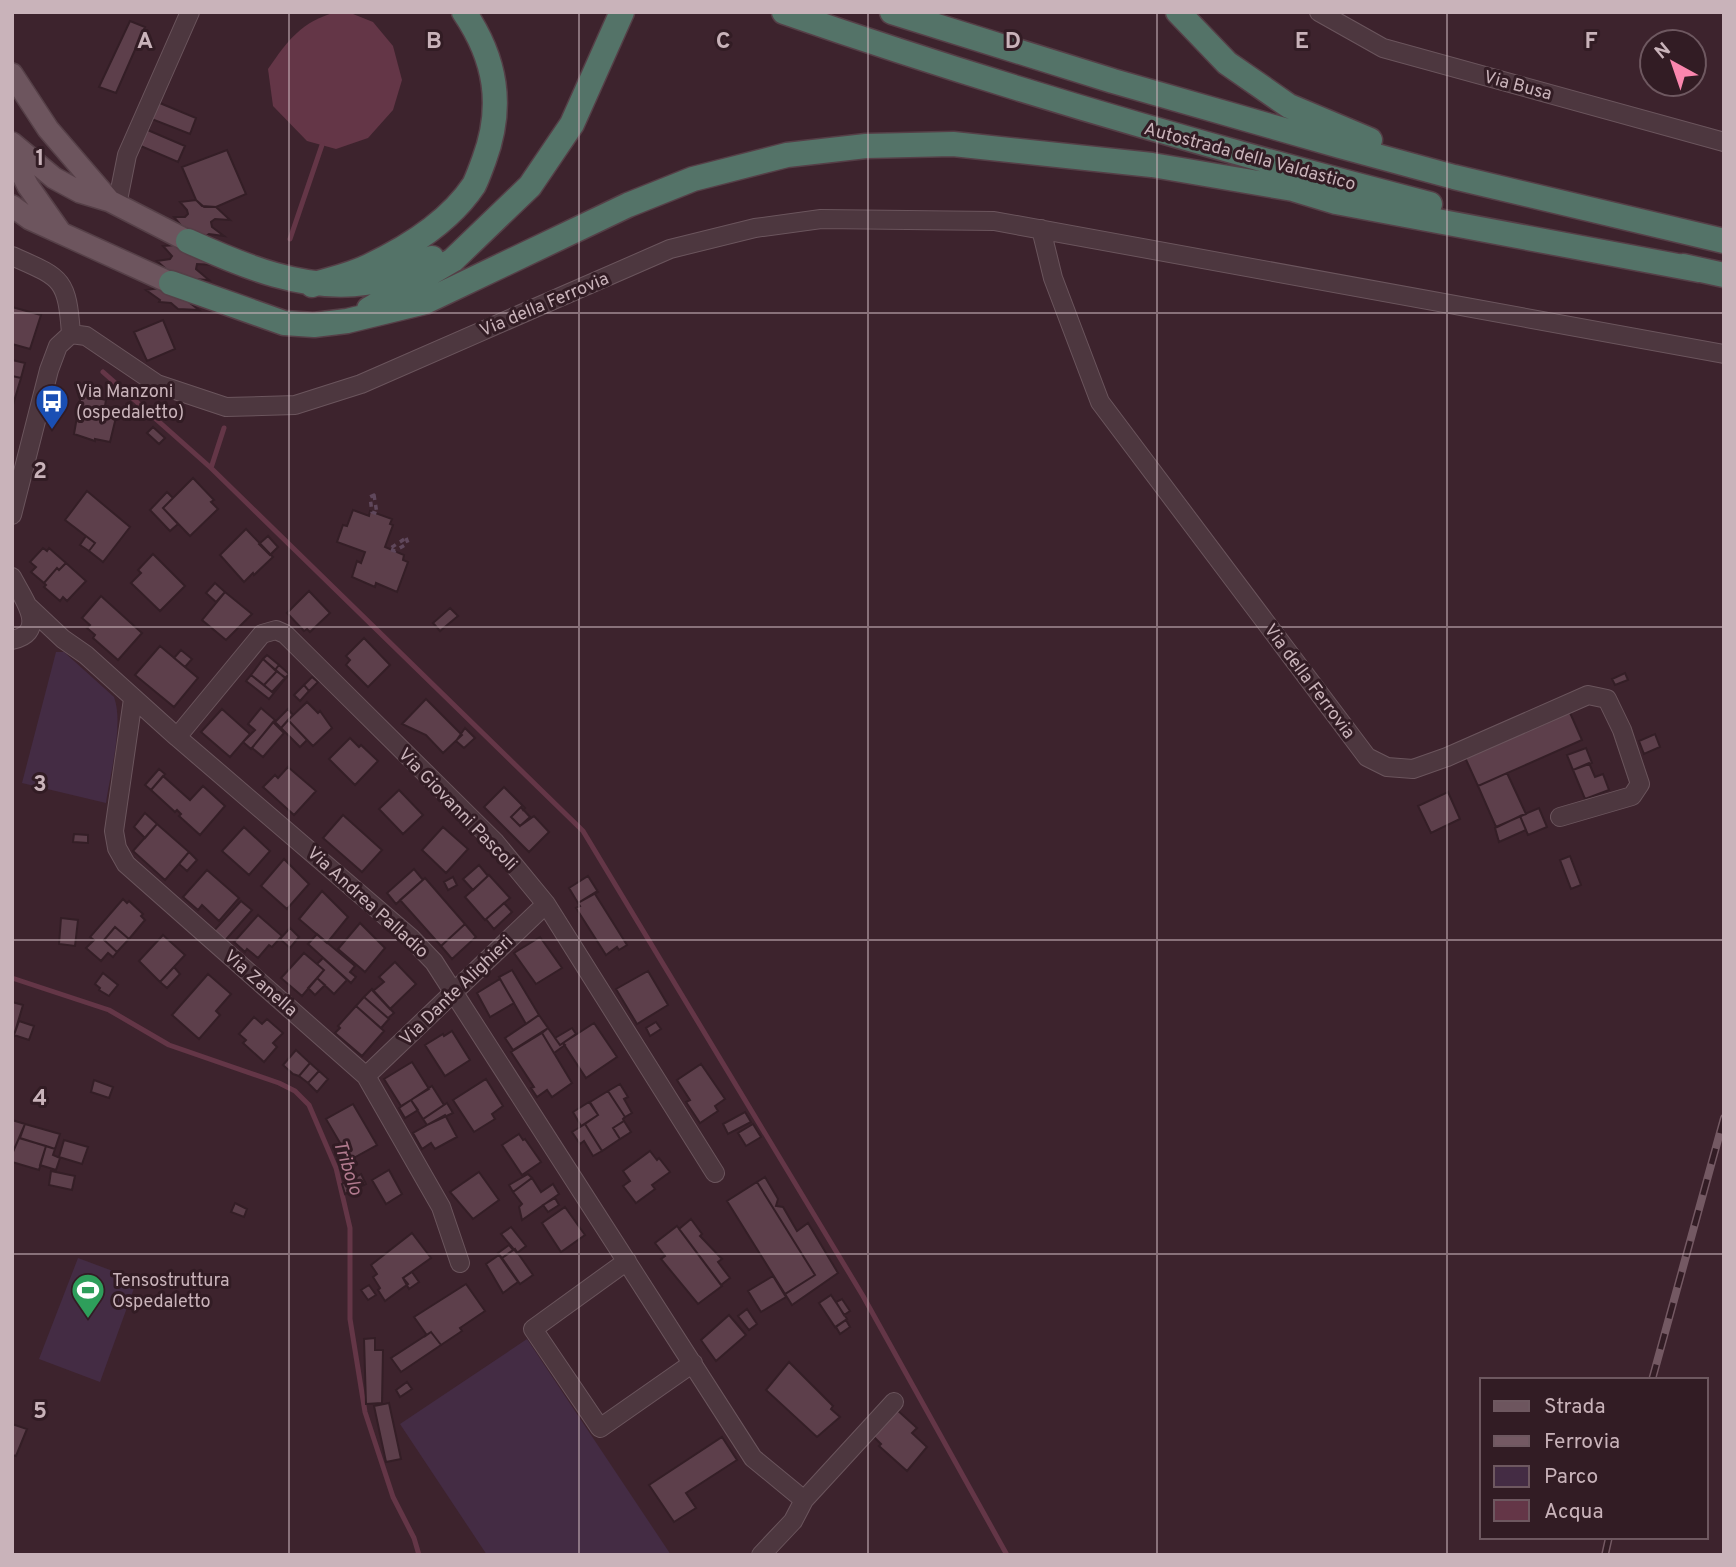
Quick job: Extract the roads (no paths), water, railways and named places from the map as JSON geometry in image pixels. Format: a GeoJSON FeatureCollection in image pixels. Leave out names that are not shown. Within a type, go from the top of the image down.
{"type":"FeatureCollection","features":[{"type":"Feature","properties":{"kind":"highway"},"geometry":{"type":"LineString","coordinates":[[312,285],[367,267],[409,243],[441,221],[475,182],[491,140],[496,107],[493,71],[464,12]]}},
{"type":"Feature","properties":{"kind":"highway"},"geometry":{"type":"LineString","coordinates":[[347,321],[453,260],[530,186],[572,124],[622,12]]}},
{"type":"Feature","properties":{"kind":"highway","name":"Autostrada della Valdastico"},"geometry":{"type":"LineString","coordinates":[[783,12],[990,81],[1197,142],[1470,215],[1724,275]]}},
{"type":"Feature","properties":{"kind":"highway","name":"Autostrada della Valdastico"},"geometry":{"type":"LineString","coordinates":[[892,12],[1113,81],[1340,146],[1577,207],[1724,241]]}},
{"type":"Feature","properties":{"kind":"highway"},"geometry":{"type":"LineString","coordinates":[[1178,12],[1227,64],[1289,106],[1353,135],[1577,207]]}},
{"type":"Feature","properties":{"kind":"highway"},"geometry":{"type":"LineString","coordinates":[[171,283],[284,323],[347,321],[425,302],[628,205],[693,179],[787,155],[866,146],[953,144],[1152,165],[1293,189],[1336,202],[1699,270]]}},
{"type":"Feature","properties":{"kind":"highway"},"geometry":{"type":"LineString","coordinates":[[188,241],[230,260],[312,285],[367,283],[419,264],[493,223]]}},
{"type":"Feature","properties":{"kind":"main road"},"geometry":{"type":"LineString","coordinates":[[12,74],[48,130],[114,203]]}},
{"type":"Feature","properties":{"kind":"main road"},"geometry":{"type":"LineString","coordinates":[[12,143],[54,178],[80,192],[114,203],[188,241]]}},
{"type":"Feature","properties":{"kind":"main road"},"geometry":{"type":"LineString","coordinates":[[12,155],[28,186],[61,233]]}},
{"type":"Feature","properties":{"kind":"main road"},"geometry":{"type":"LineString","coordinates":[[12,206],[30,219],[171,283]]}},
{"type":"Feature","properties":{"kind":"street"},"geometry":{"type":"LineString","coordinates":[[114,203],[127,155],[190,12]]}},
{"type":"Feature","properties":{"kind":"street","name":"Via Busa"},"geometry":{"type":"LineString","coordinates":[[1319,12],[1383,48],[1724,142]]}},
{"type":"Feature","properties":{"kind":"street","name":"Via della Ferrovia"},"geometry":{"type":"LineString","coordinates":[[71,334],[86,335],[156,384],[226,407],[295,405],[361,384],[670,249],[755,228],[834,219],[994,221],[1724,354]]}},
{"type":"Feature","properties":{"kind":"street","name":"Via della Ferrovia"},"geometry":{"type":"LineString","coordinates":[[1041,229],[1052,278],[1100,402],[1367,757],[1387,767],[1413,769],[1447,757],[1588,695],[1607,699],[1622,730],[1640,784],[1632,796],[1560,817]]}},
{"type":"Feature","properties":{"kind":"street"},"geometry":{"type":"LineString","coordinates":[[12,256],[42,269],[59,281],[68,296],[71,334],[58,346],[49,370],[12,515]]}},
{"type":"Feature","properties":{"kind":"street"},"geometry":{"type":"LineString","coordinates":[[12,577],[32,622],[18,637]]}},
{"type":"Feature","properties":{"kind":"street","name":"Via Andrea Palladio"},"geometry":{"type":"LineString","coordinates":[[22,602],[410,937],[435,962],[753,1458],[804,1500]]}},
{"type":"Feature","properties":{"kind":"street","name":"Via Giovanni Pascoli"},"geometry":{"type":"LineString","coordinates":[[177,737],[262,634],[271,629],[281,631],[495,842],[546,904],[715,1173]]}},
{"type":"Feature","properties":{"kind":"street"},"geometry":{"type":"LineString","coordinates":[[18,637],[63,639]]}},
{"type":"Feature","properties":{"kind":"street","name":"Via Zanella"},"geometry":{"type":"LineString","coordinates":[[133,699],[114,831],[117,848],[126,864],[366,1076],[441,1207],[460,1263]]}},
{"type":"Feature","properties":{"kind":"street","name":"Via Dante Alighieri"},"geometry":{"type":"LineString","coordinates":[[366,1076],[546,904]]}},
{"type":"Feature","properties":{"kind":"street"},"geometry":{"type":"LineString","coordinates":[[627,1261],[533,1329],[600,1428],[693,1363]]}},
{"type":"Feature","properties":{"kind":"street"},"geometry":{"type":"LineString","coordinates":[[761,1555],[793,1521],[804,1500],[894,1402]]}},
{"type":"Feature","properties":{"kind":"water"},"geometry":{"type":"Polygon","coordinates":[[[336,12],[348,12],[373,22],[393,46],[402,80],[393,110],[368,138],[336,149],[307,141],[273,106],[268,69],[296,33],[313,21],[336,12]]]}},
{"type":"Feature","properties":{"kind":"waterway"},"geometry":{"type":"LineString","coordinates":[[290,239],[322,145]]}},
{"type":"Feature","properties":{"kind":"waterway"},"geometry":{"type":"LineString","coordinates":[[103,372],[211,468],[583,831],[863,1296],[1007,1555]]}},
{"type":"Feature","properties":{"kind":"waterway"},"geometry":{"type":"LineString","coordinates":[[211,468],[224,428]]}},
{"type":"Feature","properties":{"kind":"waterway","name":"Tribolo"},"geometry":{"type":"LineString","coordinates":[[12,978],[109,1010],[169,1045],[279,1083],[295,1091],[309,1105],[336,1168],[350,1228],[350,1319],[365,1412],[393,1497],[414,1538],[419,1555]]}},
{"type":"Feature","properties":{"kind":"railway"},"geometry":{"type":"LineString","coordinates":[[1653,1378],[1724,1118]]}},
{"type":"Feature","properties":{"kind":"railway"},"geometry":{"type":"LineString","coordinates":[[1605,1555],[1609,1539]]}},
{"type":"Feature","properties":{"kind":"place","name":"Via Manzoni (ospedaletto)"},"geometry":{"type":"Point","coordinates":[52,431]}},
{"type":"Feature","properties":{"kind":"place","name":"Tensostruttura Ospedaletto"},"geometry":{"type":"Point","coordinates":[88,1320]}}]}
